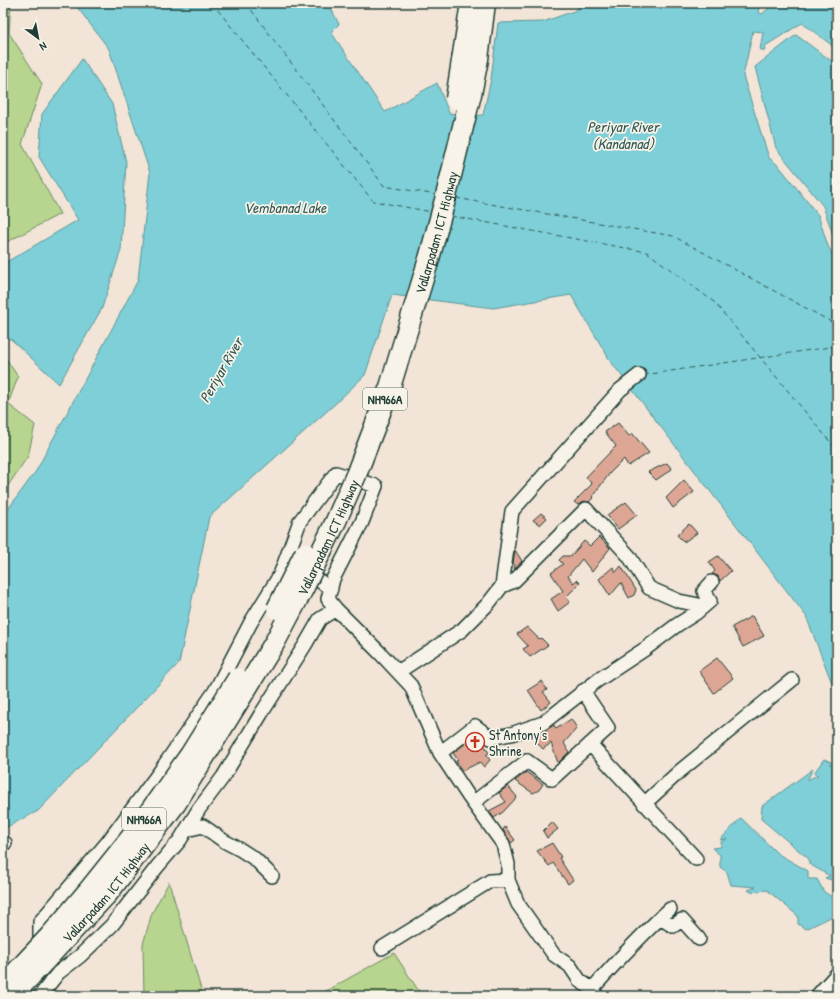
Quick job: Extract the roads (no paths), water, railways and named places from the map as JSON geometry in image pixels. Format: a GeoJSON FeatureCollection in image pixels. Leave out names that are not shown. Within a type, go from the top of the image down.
{"type":"FeatureCollection","features":[{"type":"Feature","properties":{"kind":"highway","name":"Vallarpadam ICT Highway"},"geometry":{"type":"LineString","coordinates":[[3,986],[50,936],[89,890],[133,834],[190,755],[264,635],[329,506],[362,427],[385,359],[419,247],[446,146],[460,79],[471,3]]}},
{"type":"Feature","properties":{"kind":"highway","name":"Vallarpadam ICT Highway"},"geometry":{"type":"LineString","coordinates":[[12,996],[108,893],[176,803],[275,642],[336,521],[390,387],[429,259],[451,179],[469,101],[478,59],[486,3]]}},
{"type":"Feature","properties":{"kind":"street"},"geometry":{"type":"LineString","coordinates":[[502,586],[512,511],[620,390],[640,375]]}},
{"type":"Feature","properties":{"kind":"street"},"geometry":{"type":"LineString","coordinates":[[64,969],[40,940],[40,922],[107,843],[161,770],[215,691],[251,622],[280,575],[300,521],[336,473],[376,486],[362,522],[333,579],[328,599],[336,610],[361,633],[411,686],[440,753],[473,803],[503,844],[508,864],[508,880],[518,904],[554,955],[570,966],[580,981],[594,993],[618,959],[648,928],[670,909]]}},
{"type":"Feature","properties":{"kind":"street"},"geometry":{"type":"LineString","coordinates":[[398,672],[462,630],[488,604],[502,586],[514,581],[586,509],[629,556],[649,588],[679,601],[704,606]]}},
{"type":"Feature","properties":{"kind":"street"},"geometry":{"type":"LineString","coordinates":[[287,558],[331,588]]}},
{"type":"Feature","properties":{"kind":"street"},"geometry":{"type":"LineString","coordinates":[[440,753],[475,726],[491,738],[511,734],[543,723],[598,680],[645,649],[710,601],[704,591],[712,582]]}},
{"type":"Feature","properties":{"kind":"street"},"geometry":{"type":"LineString","coordinates":[[40,996],[58,974],[112,926],[157,867],[180,840],[199,809],[223,777],[320,619],[336,610]]}},
{"type":"Feature","properties":{"kind":"street"},"geometry":{"type":"LineString","coordinates":[[644,804],[680,771],[792,680]]}},
{"type":"Feature","properties":{"kind":"street"},"geometry":{"type":"LineString","coordinates":[[473,803],[527,762],[552,779],[608,728],[584,691]]}},
{"type":"Feature","properties":{"kind":"street"},"geometry":{"type":"LineString","coordinates":[[590,744],[696,860]]}},
{"type":"Feature","properties":{"kind":"street"},"geometry":{"type":"LineString","coordinates":[[186,830],[203,826],[224,841],[242,850],[255,859],[272,876]]}},
{"type":"Feature","properties":{"kind":"street"},"geometry":{"type":"LineString","coordinates":[[382,948],[490,881],[508,880]]}},
{"type":"Feature","properties":{"kind":"street"},"geometry":{"type":"LineString","coordinates":[[660,918],[673,926],[682,920],[699,939]]}},
{"type":"Feature","properties":{"kind":"street"},"geometry":{"type":"LineString","coordinates":[[824,994],[837,974]]}},
{"type":"Feature","properties":{"kind":"street"},"geometry":{"type":"LineString","coordinates":[[3,981],[16,996]]}},
{"type":"Feature","properties":{"kind":"water"},"geometry":{"type":"Polygon","coordinates":[[[74,3],[328,3],[339,24],[331,32],[385,112],[437,83],[449,113],[469,116],[483,115],[491,79],[498,23],[543,22],[574,11],[585,3],[760,3],[758,12],[762,14],[775,3],[837,3],[837,49],[802,23],[765,46],[765,50],[760,50],[763,32],[753,31],[743,76],[769,158],[779,166],[818,215],[828,246],[837,264],[837,696],[806,616],[611,362],[571,295],[493,308],[392,295],[365,375],[209,517],[179,663],[38,811],[3,829],[3,516],[36,471],[138,280],[150,173],[109,49],[74,3]]]}},
{"type":"Feature","properties":{"kind":"water"},"geometry":{"type":"Polygon","coordinates":[[[796,35],[837,65],[837,246],[823,206],[776,148],[755,67],[796,35]]]}},
{"type":"Feature","properties":{"kind":"water"},"geometry":{"type":"Polygon","coordinates":[[[82,59],[112,104],[126,162],[121,250],[102,308],[59,384],[12,340],[3,335],[3,264],[78,220],[39,157],[42,114],[82,59]]]}},
{"type":"Feature","properties":{"kind":"water"},"geometry":{"type":"Polygon","coordinates":[[[824,759],[831,762],[829,764],[836,764],[837,766],[837,883],[825,878],[830,876],[809,864],[809,859],[761,819],[762,806],[813,769],[807,780],[818,775],[814,773],[824,759]]]}},
{"type":"Feature","properties":{"kind":"water"},"geometry":{"type":"Polygon","coordinates":[[[741,818],[778,854],[808,871],[808,879],[817,879],[824,892],[837,900],[837,914],[806,929],[798,924],[798,916],[767,890],[751,892],[748,890],[756,887],[731,885],[727,872],[720,867],[720,855],[712,848],[721,847],[721,842],[727,839],[720,840],[741,818]]]}},
{"type":"Feature","properties":{"kind":"place","name":"St Antony's Shrine"},"geometry":{"type":"Point","coordinates":[475,742]}},
{"type":"Feature","properties":{"kind":"water label","name":"Periyar River (Kandanad)"},"geometry":{"type":"Point","coordinates":[623,134]}},
{"type":"Feature","properties":{"kind":"water label","name":"Vembanad Lake"},"geometry":{"type":"Point","coordinates":[285,207]}},
{"type":"Feature","properties":{"kind":"water label","name":"Periyar River"},"geometry":{"type":"Point","coordinates":[221,370]}}]}
